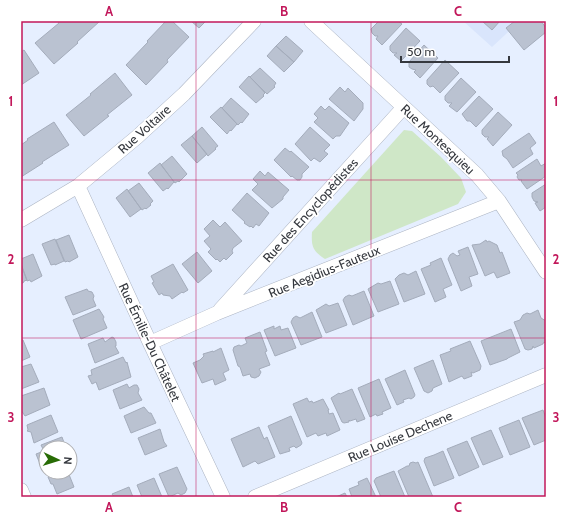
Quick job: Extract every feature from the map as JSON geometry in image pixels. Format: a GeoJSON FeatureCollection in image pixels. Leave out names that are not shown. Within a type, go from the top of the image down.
{"type":"FeatureCollection","features":[{"type":"Feature","properties":{"kind":"street","name":"Rue Voltaire"},"geometry":{"type":"LineString","coordinates":[[21,220],[78,186],[137,137],[184,94],[254,21]]}},
{"type":"Feature","properties":{"kind":"street","name":"Rue Montesquieu"},"geometry":{"type":"LineString","coordinates":[[312,21],[403,108],[477,175],[499,201],[546,272]]}},
{"type":"Feature","properties":{"kind":"street","name":"Rue des Encyclopédistes"},"geometry":{"type":"LineString","coordinates":[[217,313],[403,108]]}},
{"type":"Feature","properties":{"kind":"street","name":"Rue Émilie-Du Châtelet"},"geometry":{"type":"LineString","coordinates":[[78,186],[223,497]]}},
{"type":"Feature","properties":{"kind":"street","name":"Rue Aegidius-Fauteux"},"geometry":{"type":"LineString","coordinates":[[150,343],[217,313],[499,201]]}},
{"type":"Feature","properties":{"kind":"street","name":"Rue Louise Dechene"},"geometry":{"type":"LineString","coordinates":[[255,497],[546,375]]}},
{"type":"Feature","properties":{"kind":"street"},"geometry":{"type":"LineString","coordinates":[[21,490],[24,497]]}},
{"type":"Feature","properties":{"kind":"shaded area"},"geometry":{"type":"Polygon","coordinates":[[[463,21],[520,21],[492,47],[463,21]]]}},
{"type":"Feature","properties":{"kind":"green space"},"geometry":{"type":"Polygon","coordinates":[[[404,130],[412,131],[441,157],[461,178],[466,192],[458,204],[325,259],[315,251],[312,241],[312,232],[404,130]]]}},
{"type":"Feature","properties":{"kind":"building"},"geometry":{"type":"Polygon","coordinates":[[[58,21],[100,21],[54,64],[35,43],[59,23],[58,21]]]}},
{"type":"Feature","properties":{"kind":"building"},"geometry":{"type":"Polygon","coordinates":[[[166,21],[172,21],[189,37],[146,85],[126,65],[166,21]]]}},
{"type":"Feature","properties":{"kind":"building"},"geometry":{"type":"Polygon","coordinates":[[[191,21],[206,21],[199,28],[191,21]]]}},
{"type":"Feature","properties":{"kind":"building"},"geometry":{"type":"Polygon","coordinates":[[[379,21],[398,21],[402,24],[382,45],[376,39],[378,36],[375,36],[372,33],[371,29],[379,21]]]}},
{"type":"Feature","properties":{"kind":"building"},"geometry":{"type":"Polygon","coordinates":[[[482,21],[500,21],[492,30],[482,21]]]}},
{"type":"Feature","properties":{"kind":"building"},"geometry":{"type":"Polygon","coordinates":[[[515,21],[541,21],[546,28],[546,32],[524,50],[506,28],[515,21]]]}},
{"type":"Feature","properties":{"kind":"building"},"geometry":{"type":"Polygon","coordinates":[[[406,28],[420,41],[401,61],[394,55],[397,53],[393,53],[390,50],[390,46],[406,28]]]}},
{"type":"Feature","properties":{"kind":"building"},"geometry":{"type":"Polygon","coordinates":[[[286,36],[303,51],[294,62],[276,46],[286,36]]]}},
{"type":"Feature","properties":{"kind":"building"},"geometry":{"type":"Polygon","coordinates":[[[424,45],[438,58],[420,78],[414,72],[416,70],[409,67],[409,62],[424,45]]]}},
{"type":"Feature","properties":{"kind":"building"},"geometry":{"type":"Polygon","coordinates":[[[276,46],[294,62],[284,72],[267,56],[276,46]]]}},
{"type":"Feature","properties":{"kind":"building"},"geometry":{"type":"Polygon","coordinates":[[[24,50],[39,73],[21,85],[21,52],[24,50]]]}},
{"type":"Feature","properties":{"kind":"building"},"geometry":{"type":"Polygon","coordinates":[[[445,60],[459,73],[440,93],[433,86],[430,87],[427,84],[427,80],[445,60]]]}},
{"type":"Feature","properties":{"kind":"building"},"geometry":{"type":"Polygon","coordinates":[[[260,68],[276,83],[274,86],[275,87],[267,94],[250,77],[260,68]]]}},
{"type":"Feature","properties":{"kind":"building"},"geometry":{"type":"Polygon","coordinates":[[[115,73],[132,95],[84,136],[66,115],[115,73]]]}},
{"type":"Feature","properties":{"kind":"building"},"geometry":{"type":"Polygon","coordinates":[[[249,76],[265,93],[263,95],[264,96],[256,103],[239,87],[249,76]]]}},
{"type":"Feature","properties":{"kind":"building"},"geometry":{"type":"Polygon","coordinates":[[[461,78],[476,92],[457,112],[449,106],[452,103],[448,103],[445,100],[445,96],[461,78]]]}},
{"type":"Feature","properties":{"kind":"building"},"geometry":{"type":"Polygon","coordinates":[[[340,87],[345,92],[348,88],[363,103],[363,109],[354,121],[329,99],[340,87]]]}},
{"type":"Feature","properties":{"kind":"building"},"geometry":{"type":"Polygon","coordinates":[[[479,96],[493,109],[476,127],[470,121],[467,121],[462,114],[479,96]]]}},
{"type":"Feature","properties":{"kind":"building"},"geometry":{"type":"Polygon","coordinates":[[[231,98],[249,114],[242,123],[241,122],[238,125],[222,108],[231,98]]]}},
{"type":"Feature","properties":{"kind":"building"},"geometry":{"type":"Polygon","coordinates":[[[321,106],[325,110],[329,106],[349,123],[340,136],[336,136],[333,139],[314,122],[318,118],[314,114],[321,106]]]}},
{"type":"Feature","properties":{"kind":"building"},"geometry":{"type":"Polygon","coordinates":[[[221,107],[237,124],[227,134],[210,117],[221,107]]]}},
{"type":"Feature","properties":{"kind":"building"},"geometry":{"type":"Polygon","coordinates":[[[498,112],[512,125],[493,146],[487,139],[489,137],[485,137],[482,134],[482,130],[498,112]]]}},
{"type":"Feature","properties":{"kind":"building"},"geometry":{"type":"Polygon","coordinates":[[[54,122],[69,145],[21,177],[21,145],[28,140],[27,139],[54,122]]]}},
{"type":"Feature","properties":{"kind":"building"},"geometry":{"type":"Polygon","coordinates":[[[202,127],[218,146],[208,156],[192,136],[202,127]]]}},
{"type":"Feature","properties":{"kind":"building"},"geometry":{"type":"Polygon","coordinates":[[[310,127],[330,145],[324,151],[328,154],[320,162],[314,158],[311,161],[295,144],[310,127]]]}},
{"type":"Feature","properties":{"kind":"building"},"geometry":{"type":"Polygon","coordinates":[[[529,133],[536,143],[530,148],[533,154],[513,168],[503,156],[502,151],[529,133]]]}},
{"type":"Feature","properties":{"kind":"building"},"geometry":{"type":"Polygon","coordinates":[[[192,136],[207,154],[197,163],[181,145],[192,136]]]}},
{"type":"Feature","properties":{"kind":"building"},"geometry":{"type":"Polygon","coordinates":[[[285,148],[290,152],[291,151],[309,167],[302,174],[300,180],[297,180],[292,176],[291,177],[274,160],[285,148]]]}},
{"type":"Feature","properties":{"kind":"building"},"geometry":{"type":"Polygon","coordinates":[[[172,156],[187,174],[179,182],[178,181],[175,183],[161,165],[172,156]]]}},
{"type":"Feature","properties":{"kind":"building"},"geometry":{"type":"Polygon","coordinates":[[[537,159],[541,166],[546,163],[546,176],[527,189],[521,181],[522,180],[519,180],[516,173],[537,159]]]}},
{"type":"Feature","properties":{"kind":"building"},"geometry":{"type":"Polygon","coordinates":[[[160,163],[174,182],[168,189],[167,188],[163,191],[148,173],[160,163]]]}},
{"type":"Feature","properties":{"kind":"building"},"geometry":{"type":"Polygon","coordinates":[[[260,171],[265,176],[268,172],[289,190],[283,199],[272,208],[252,190],[258,184],[253,179],[260,171]]]}},
{"type":"Feature","properties":{"kind":"building"},"geometry":{"type":"Polygon","coordinates":[[[139,183],[153,201],[150,204],[151,205],[142,210],[128,191],[139,183]]]}},
{"type":"Feature","properties":{"kind":"building"},"geometry":{"type":"Polygon","coordinates":[[[546,184],[546,207],[540,211],[535,203],[538,202],[534,201],[532,193],[546,184]]]}},
{"type":"Feature","properties":{"kind":"building"},"geometry":{"type":"Polygon","coordinates":[[[127,189],[141,209],[130,217],[116,198],[127,189]]]}},
{"type":"Feature","properties":{"kind":"building"},"geometry":{"type":"Polygon","coordinates":[[[247,193],[269,213],[259,226],[256,224],[253,228],[244,223],[245,222],[232,210],[247,193]]]}},
{"type":"Feature","properties":{"kind":"building"},"geometry":{"type":"Polygon","coordinates":[[[213,220],[220,227],[225,222],[242,241],[233,248],[233,253],[226,260],[224,258],[220,262],[208,252],[211,249],[204,241],[210,236],[204,229],[213,220]]]}},
{"type":"Feature","properties":{"kind":"building"},"geometry":{"type":"Polygon","coordinates":[[[69,235],[78,257],[69,262],[65,262],[56,240],[69,235]]]}},
{"type":"Feature","properties":{"kind":"building"},"geometry":{"type":"Polygon","coordinates":[[[55,239],[64,261],[51,265],[42,244],[55,239]]]}},
{"type":"Feature","properties":{"kind":"building"},"geometry":{"type":"Polygon","coordinates":[[[486,240],[487,242],[489,241],[497,245],[500,253],[502,252],[510,273],[497,278],[494,272],[485,276],[472,245],[480,244],[486,240]]]}},
{"type":"Feature","properties":{"kind":"building"},"geometry":{"type":"Polygon","coordinates":[[[468,247],[478,274],[469,277],[472,286],[461,291],[448,259],[453,253],[457,256],[460,255],[458,251],[468,247]]]}},
{"type":"Feature","properties":{"kind":"building"},"geometry":{"type":"Polygon","coordinates":[[[197,252],[212,271],[198,283],[182,264],[197,252]]]}},
{"type":"Feature","properties":{"kind":"building"},"geometry":{"type":"Polygon","coordinates":[[[33,254],[42,276],[31,282],[30,280],[27,281],[21,264],[21,259],[33,254]]]}},
{"type":"Feature","properties":{"kind":"building"},"geometry":{"type":"Polygon","coordinates":[[[441,258],[452,285],[443,289],[446,297],[435,302],[421,269],[431,265],[430,263],[441,258]]]}},
{"type":"Feature","properties":{"kind":"building"},"geometry":{"type":"Polygon","coordinates":[[[21,264],[27,280],[21,284],[21,264]]]}},
{"type":"Feature","properties":{"kind":"building"},"geometry":{"type":"Polygon","coordinates":[[[173,264],[188,290],[172,299],[170,296],[163,295],[162,293],[159,295],[152,283],[154,282],[151,276],[173,264]]]}},
{"type":"Feature","properties":{"kind":"building"},"geometry":{"type":"Polygon","coordinates":[[[416,271],[425,294],[404,302],[395,279],[404,273],[408,275],[416,271]]]}},
{"type":"Feature","properties":{"kind":"building"},"geometry":{"type":"Polygon","coordinates":[[[390,281],[399,304],[378,312],[368,289],[378,283],[381,284],[390,281]]]}},
{"type":"Feature","properties":{"kind":"building"},"geometry":{"type":"Polygon","coordinates":[[[87,289],[88,291],[92,292],[96,306],[73,315],[65,297],[87,289]]]}},
{"type":"Feature","properties":{"kind":"building"},"geometry":{"type":"Polygon","coordinates":[[[364,291],[374,316],[353,325],[343,300],[349,295],[352,296],[364,291]]]}},
{"type":"Feature","properties":{"kind":"building"},"geometry":{"type":"Polygon","coordinates":[[[338,303],[347,325],[326,333],[316,310],[326,304],[329,306],[338,303]]]}},
{"type":"Feature","properties":{"kind":"building"},"geometry":{"type":"Polygon","coordinates":[[[99,309],[104,317],[103,319],[107,328],[81,339],[73,320],[99,309]]]}},
{"type":"Feature","properties":{"kind":"building"},"geometry":{"type":"Polygon","coordinates":[[[538,310],[541,318],[546,321],[546,342],[534,348],[533,346],[532,349],[528,350],[525,349],[514,322],[520,320],[523,315],[527,313],[530,314],[538,310]]]}},
{"type":"Feature","properties":{"kind":"building"},"geometry":{"type":"Polygon","coordinates":[[[312,312],[322,337],[301,345],[291,322],[296,316],[300,318],[312,312]]]}},
{"type":"Feature","properties":{"kind":"building"},"geometry":{"type":"Polygon","coordinates":[[[274,326],[274,329],[280,326],[281,330],[288,328],[296,348],[275,356],[264,330],[274,326]]]}},
{"type":"Feature","properties":{"kind":"building"},"geometry":{"type":"Polygon","coordinates":[[[511,329],[520,352],[507,359],[490,365],[481,341],[511,329]]]}},
{"type":"Feature","properties":{"kind":"building"},"geometry":{"type":"Polygon","coordinates":[[[260,332],[270,365],[259,369],[261,372],[259,376],[255,378],[251,377],[250,374],[243,376],[233,350],[234,347],[247,343],[245,338],[260,332]]]}},
{"type":"Feature","properties":{"kind":"building"},"geometry":{"type":"Polygon","coordinates":[[[112,337],[116,342],[115,346],[119,353],[95,363],[88,344],[103,338],[105,342],[112,337]]]}},
{"type":"Feature","properties":{"kind":"building"},"geometry":{"type":"Polygon","coordinates":[[[21,340],[23,340],[30,357],[21,361],[21,340]]]}},
{"type":"Feature","properties":{"kind":"building"},"geometry":{"type":"Polygon","coordinates":[[[470,341],[481,366],[480,370],[473,373],[471,372],[472,376],[464,379],[462,376],[449,382],[440,355],[451,351],[450,349],[470,341]]]}},
{"type":"Feature","properties":{"kind":"building"},"geometry":{"type":"Polygon","coordinates":[[[221,348],[229,370],[223,373],[226,380],[215,385],[213,379],[202,383],[193,363],[200,360],[204,356],[203,354],[213,352],[221,348]]]}},
{"type":"Feature","properties":{"kind":"building"},"geometry":{"type":"Polygon","coordinates":[[[123,357],[126,363],[127,362],[131,377],[99,390],[96,382],[92,384],[88,376],[92,375],[91,370],[123,357]]]}},
{"type":"Feature","properties":{"kind":"building"},"geometry":{"type":"Polygon","coordinates":[[[433,360],[442,384],[433,388],[432,391],[428,393],[424,391],[414,368],[433,360]]]}},
{"type":"Feature","properties":{"kind":"building"},"geometry":{"type":"Polygon","coordinates":[[[31,364],[39,382],[21,389],[21,367],[31,364]]]}},
{"type":"Feature","properties":{"kind":"building"},"geometry":{"type":"Polygon","coordinates":[[[405,370],[415,395],[411,399],[409,398],[403,400],[404,402],[397,405],[385,379],[405,370]]]}},
{"type":"Feature","properties":{"kind":"building"},"geometry":{"type":"Polygon","coordinates":[[[379,379],[391,408],[382,412],[383,414],[377,416],[376,414],[370,417],[358,388],[379,379]]]}},
{"type":"Feature","properties":{"kind":"building"},"geometry":{"type":"Polygon","coordinates":[[[127,384],[129,388],[137,385],[139,389],[138,393],[142,400],[120,409],[113,390],[127,384]]]}},
{"type":"Feature","properties":{"kind":"building"},"geometry":{"type":"Polygon","coordinates":[[[44,388],[50,405],[25,416],[21,410],[21,396],[44,388]]]}},
{"type":"Feature","properties":{"kind":"building"},"geometry":{"type":"Polygon","coordinates":[[[352,389],[365,419],[357,422],[356,419],[349,420],[349,422],[344,423],[342,422],[331,398],[339,393],[340,394],[352,389]]]}},
{"type":"Feature","properties":{"kind":"building"},"geometry":{"type":"Polygon","coordinates":[[[307,398],[309,402],[312,401],[313,403],[323,399],[329,410],[329,414],[333,413],[340,430],[327,436],[326,433],[318,436],[316,433],[307,437],[293,404],[307,398]]]}},
{"type":"Feature","properties":{"kind":"building"},"geometry":{"type":"Polygon","coordinates":[[[144,407],[149,413],[151,413],[156,423],[131,433],[124,416],[144,407]]]}},
{"type":"Feature","properties":{"kind":"building"},"geometry":{"type":"Polygon","coordinates":[[[543,410],[546,418],[546,440],[534,445],[522,418],[543,410]]]}},
{"type":"Feature","properties":{"kind":"building"},"geometry":{"type":"Polygon","coordinates":[[[51,415],[58,432],[34,443],[31,432],[27,431],[27,425],[51,415]]]}},
{"type":"Feature","properties":{"kind":"building"},"geometry":{"type":"Polygon","coordinates":[[[291,416],[302,443],[296,448],[294,446],[289,448],[290,451],[280,454],[268,426],[291,416]]]}},
{"type":"Feature","properties":{"kind":"building"},"geometry":{"type":"Polygon","coordinates":[[[519,420],[530,447],[510,455],[499,428],[519,420]]]}},
{"type":"Feature","properties":{"kind":"building"},"geometry":{"type":"Polygon","coordinates":[[[259,427],[264,439],[267,437],[275,457],[258,464],[255,461],[243,467],[231,439],[259,427]]]}},
{"type":"Feature","properties":{"kind":"building"},"geometry":{"type":"Polygon","coordinates":[[[160,429],[164,442],[167,446],[145,455],[138,438],[160,429]]]}},
{"type":"Feature","properties":{"kind":"building"},"geometry":{"type":"Polygon","coordinates":[[[491,430],[503,457],[483,465],[471,438],[491,430]]]}},
{"type":"Feature","properties":{"kind":"building"},"geometry":{"type":"Polygon","coordinates":[[[62,437],[63,440],[54,440],[62,437]]]}},
{"type":"Feature","properties":{"kind":"building"},"geometry":{"type":"Polygon","coordinates":[[[467,441],[479,467],[459,476],[447,449],[467,441]]]}},
{"type":"Feature","properties":{"kind":"building"},"geometry":{"type":"Polygon","coordinates":[[[443,451],[454,478],[434,486],[424,461],[425,458],[443,451]]]}},
{"type":"Feature","properties":{"kind":"building"},"geometry":{"type":"Polygon","coordinates":[[[418,462],[433,497],[409,497],[398,471],[409,466],[410,463],[418,462]]]}},
{"type":"Feature","properties":{"kind":"building"},"geometry":{"type":"Polygon","coordinates":[[[177,467],[187,489],[185,493],[181,495],[178,493],[169,497],[159,474],[177,467]]]}},
{"type":"Feature","properties":{"kind":"building"},"geometry":{"type":"Polygon","coordinates":[[[394,471],[405,497],[381,497],[374,481],[376,478],[394,471]]]}},
{"type":"Feature","properties":{"kind":"building"},"geometry":{"type":"Polygon","coordinates":[[[154,478],[162,497],[142,497],[137,485],[154,478]]]}},
{"type":"Feature","properties":{"kind":"building"},"geometry":{"type":"Polygon","coordinates":[[[367,478],[376,497],[352,497],[349,489],[359,485],[358,482],[367,478]]]}},
{"type":"Feature","properties":{"kind":"building"},"geometry":{"type":"Polygon","coordinates":[[[49,480],[71,480],[74,487],[57,494],[53,484],[51,484],[49,480]]]}},
{"type":"Feature","properties":{"kind":"building"},"geometry":{"type":"Polygon","coordinates":[[[129,487],[133,497],[114,497],[112,494],[129,487]]]}},
{"type":"Feature","properties":{"kind":"building"},"geometry":{"type":"Polygon","coordinates":[[[345,493],[347,497],[336,497],[345,493]]]}}]}
